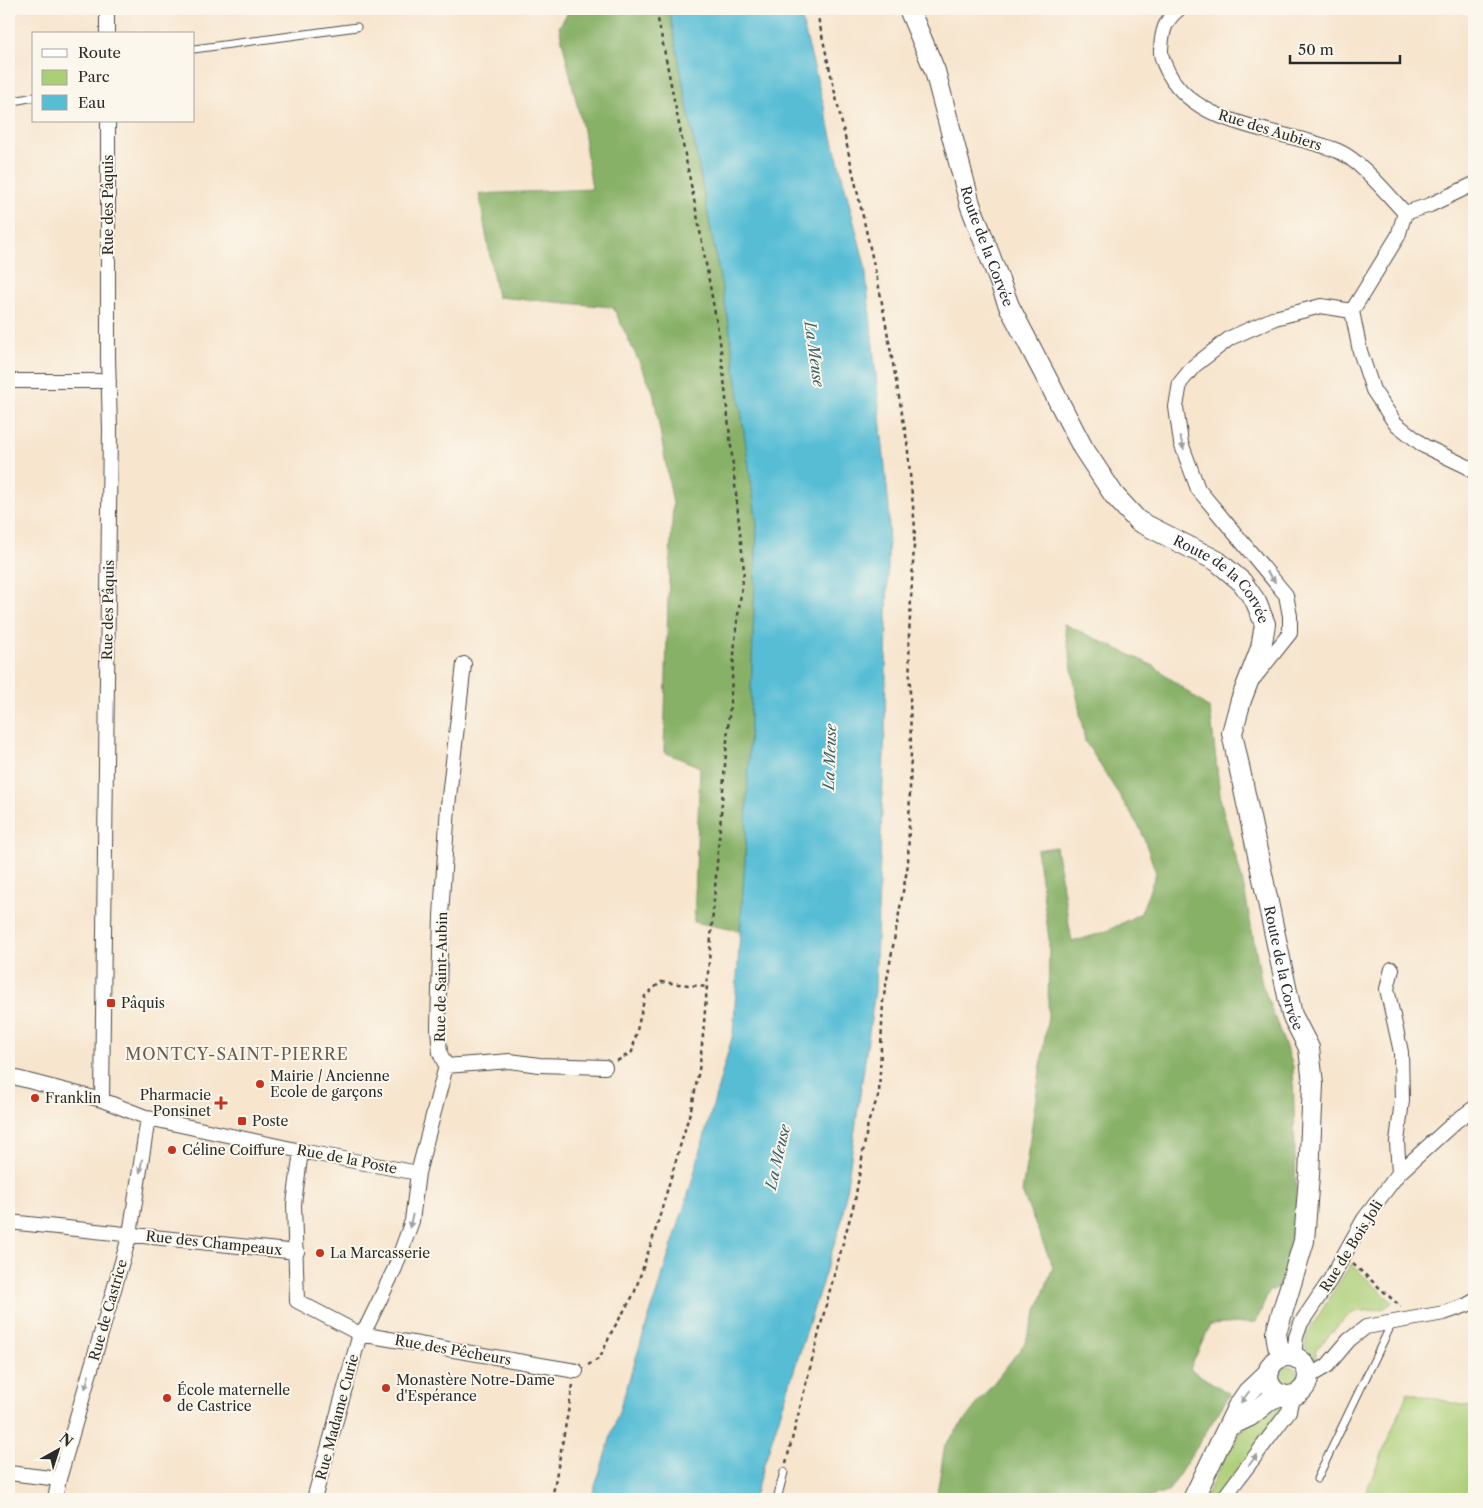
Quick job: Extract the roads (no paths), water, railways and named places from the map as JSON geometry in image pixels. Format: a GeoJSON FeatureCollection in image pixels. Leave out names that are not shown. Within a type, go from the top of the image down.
{"type":"FeatureCollection","features":[{"type":"Feature","properties":{"kind":"street"},"geometry":{"type":"LineString","coordinates":[[107,9],[107,32]]}},
{"type":"Feature","properties":{"kind":"street","name":"Route de la Corvée"},"geometry":{"type":"LineString","coordinates":[[909,9],[935,71],[970,204],[1009,306],[1082,448],[1114,495],[1138,521],[1218,561],[1242,582],[1256,602],[1265,624],[1261,648],[1232,733],[1292,1015],[1309,1048],[1313,1084],[1304,1241],[1276,1333],[1278,1346],[1290,1357]]}},
{"type":"Feature","properties":{"kind":"street","name":"Rue des Aubiers"},"geometry":{"type":"LineString","coordinates":[[1179,9],[1170,16],[1162,34],[1160,54],[1175,85],[1194,102],[1224,118],[1339,151],[1362,169],[1405,213]]}},
{"type":"Feature","properties":{"kind":"street","name":"Rue des Pâquis"},"geometry":{"type":"LineString","coordinates":[[102,1100],[110,429],[108,122]]}},
{"type":"Feature","properties":{"kind":"street"},"geometry":{"type":"LineString","coordinates":[[1474,184],[1430,205],[1405,213],[1398,236],[1352,310],[1360,351],[1373,390],[1395,423],[1424,446],[1474,472]]}},
{"type":"Feature","properties":{"kind":"street"},"geometry":{"type":"LineString","coordinates":[[1245,691],[1290,633],[1290,616],[1286,595],[1198,489],[1181,443],[1176,406],[1180,383],[1194,366],[1230,338],[1275,318],[1321,306],[1352,310]]}},
{"type":"Feature","properties":{"kind":"street"},"geometry":{"type":"LineString","coordinates":[[9,381],[109,381]]}},
{"type":"Feature","properties":{"kind":"street","name":"Rue de Saint-Aubin"},"geometry":{"type":"LineString","coordinates":[[446,1066],[440,1053],[438,1028],[441,916],[448,806],[464,664]]}},
{"type":"Feature","properties":{"kind":"street"},"geometry":{"type":"LineString","coordinates":[[1392,969],[1387,989],[1401,1052],[1402,1081],[1402,1100],[1397,1142],[1399,1173]]}},
{"type":"Feature","properties":{"kind":"street"},"geometry":{"type":"LineString","coordinates":[[360,1334],[368,1324],[395,1268],[412,1221],[418,1173],[446,1066],[510,1061],[540,1065],[605,1067]]}},
{"type":"Feature","properties":{"kind":"street","name":"Rue de la Poste"},"geometry":{"type":"LineString","coordinates":[[9,1076],[102,1100],[148,1118],[301,1151],[418,1173]]}},
{"type":"Feature","properties":{"kind":"street","name":"Rue de Bois Joli"},"geometry":{"type":"LineString","coordinates":[[1290,1357],[1301,1323],[1344,1256],[1364,1219],[1399,1173],[1456,1121],[1474,1108]]}},
{"type":"Feature","properties":{"kind":"street","name":"Rue de Castrice"},"geometry":{"type":"LineString","coordinates":[[55,1499],[59,1479],[130,1234],[148,1118]]}},
{"type":"Feature","properties":{"kind":"street"},"geometry":{"type":"LineString","coordinates":[[297,1252],[294,1204],[301,1151]]}},
{"type":"Feature","properties":{"kind":"street","name":"Rue des Champeaux"},"geometry":{"type":"LineString","coordinates":[[9,1222],[297,1252]]}},
{"type":"Feature","properties":{"kind":"street","name":"Rue des Pêcheurs"},"geometry":{"type":"LineString","coordinates":[[297,1252],[297,1301],[360,1334],[576,1371]]}},
{"type":"Feature","properties":{"kind":"street"},"geometry":{"type":"LineString","coordinates":[[1229,1426],[1250,1416],[1272,1399],[1303,1389],[1308,1377],[1327,1366],[1349,1340],[1366,1327],[1444,1313],[1474,1301]]}},
{"type":"Feature","properties":{"kind":"street","name":"Rue Madame Curie"},"geometry":{"type":"LineString","coordinates":[[314,1499],[360,1334]]}},
{"type":"Feature","properties":{"kind":"street"},"geometry":{"type":"LineString","coordinates":[[1193,1499],[1238,1408],[1248,1392],[1269,1372],[1275,1361],[1290,1357],[1304,1364],[1308,1377]]}},
{"type":"Feature","properties":{"kind":"street"},"geometry":{"type":"LineString","coordinates":[[1269,1372],[1268,1378],[1273,1388],[1287,1395]]}},
{"type":"Feature","properties":{"kind":"street"},"geometry":{"type":"LineString","coordinates":[[1223,1499],[1289,1411],[1287,1395]]}},
{"type":"Feature","properties":{"kind":"street"},"geometry":{"type":"LineString","coordinates":[[9,1473],[59,1479]]}},
{"type":"Feature","properties":{"kind":"lane"},"geometry":{"type":"LineString","coordinates":[[195,49],[357,27]]}},
{"type":"Feature","properties":{"kind":"lane"},"geometry":{"type":"LineString","coordinates":[[9,102],[32,98]]}},
{"type":"Feature","properties":{"kind":"lane"},"geometry":{"type":"LineString","coordinates":[[1317,1479],[1392,1322]]}},
{"type":"Feature","properties":{"kind":"lane"},"geometry":{"type":"LineString","coordinates":[[777,1499],[784,1472]]}},
{"type":"Feature","properties":{"kind":"water","name":"La Meuse"},"geometry":{"type":"Polygon","coordinates":[[[669,9],[799,9],[865,265],[889,508],[885,728],[875,991],[842,1220],[753,1499],[591,1499],[688,1195],[733,1034],[745,862],[757,524],[729,325],[669,9]]]}},
{"type":"Feature","properties":{"kind":"place","name":"Pâquis"},"geometry":{"type":"Point","coordinates":[111,1003]}},
{"type":"Feature","properties":{"kind":"place","name":"Mairie / Ancienne Ecole de garçons"},"geometry":{"type":"Point","coordinates":[260,1084]}},
{"type":"Feature","properties":{"kind":"place","name":"Franklin"},"geometry":{"type":"Point","coordinates":[35,1098]}},
{"type":"Feature","properties":{"kind":"place","name":"Pharmacie Ponsinet"},"geometry":{"type":"Point","coordinates":[221,1103]}},
{"type":"Feature","properties":{"kind":"place","name":"Poste"},"geometry":{"type":"Point","coordinates":[242,1121]}},
{"type":"Feature","properties":{"kind":"place","name":"Céline Coiffure"},"geometry":{"type":"Point","coordinates":[172,1150]}},
{"type":"Feature","properties":{"kind":"place","name":"La Marcasserie"},"geometry":{"type":"Point","coordinates":[320,1253]}},
{"type":"Feature","properties":{"kind":"place","name":"Monastère Notre-Dame d'Espérance"},"geometry":{"type":"Point","coordinates":[386,1388]}},
{"type":"Feature","properties":{"kind":"place","name":"École maternelle de Castrice"},"geometry":{"type":"Point","coordinates":[167,1398]}},
{"type":"Feature","properties":{"kind":"district","name":"MONTCY-SAINT-PIERRE"},"geometry":{"type":"Point","coordinates":[237,1054]}}]}
